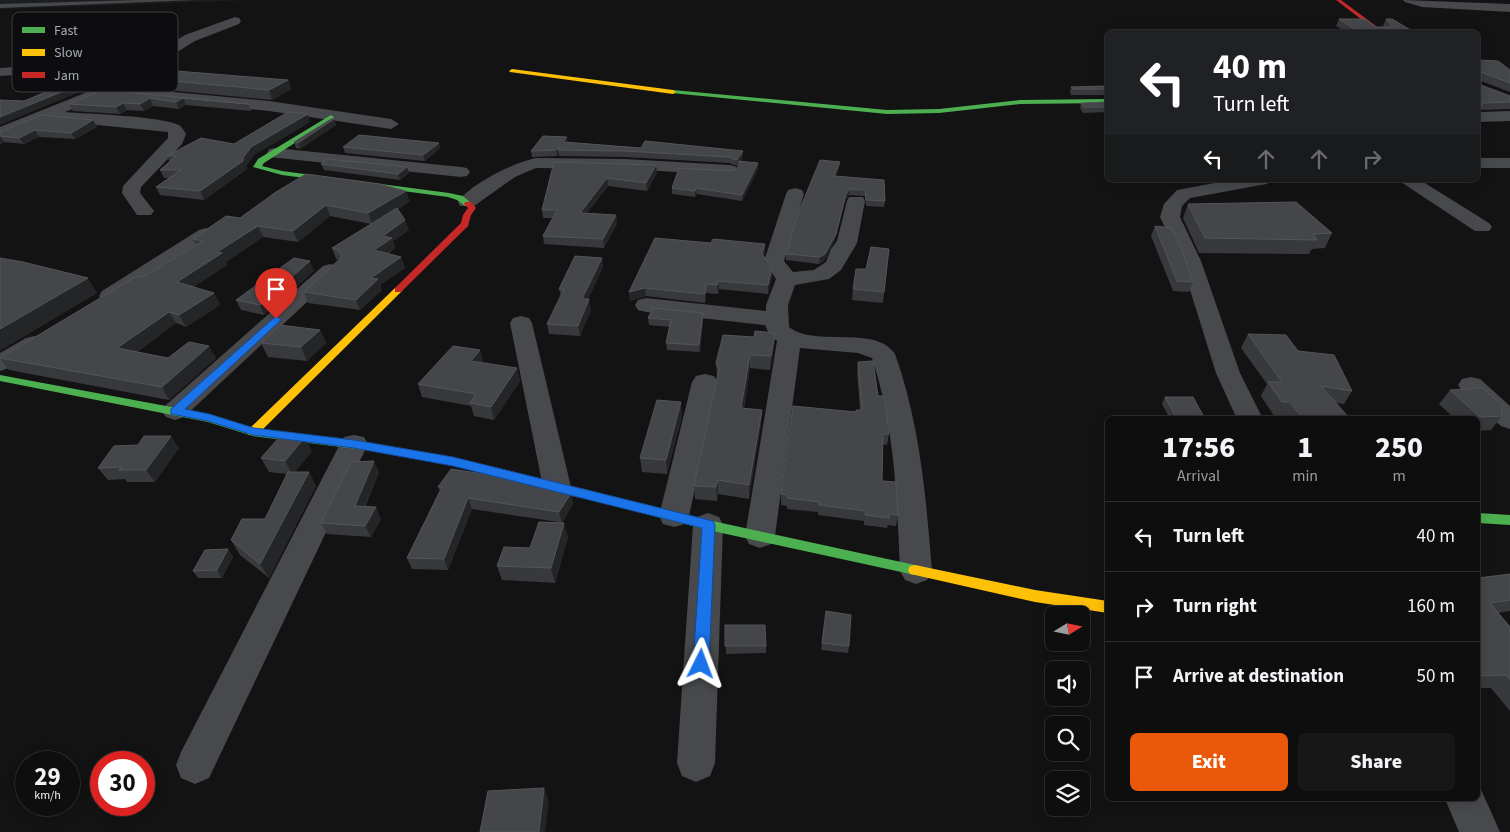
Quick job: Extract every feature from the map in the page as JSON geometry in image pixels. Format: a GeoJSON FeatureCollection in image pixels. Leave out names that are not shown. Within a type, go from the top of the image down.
{"type":"FeatureCollection","features":[{"type":"Feature","properties":{"kind":"street"},"geometry":{"type":"LineString","coordinates":[[1338,0],[1378,30]]}},
{"type":"Feature","properties":{"kind":"street"},"geometry":{"type":"LineString","coordinates":[[1409,0],[1422,3],[1509,7]]}},
{"type":"Feature","properties":{"kind":"street"},"geometry":{"type":"LineString","coordinates":[[178,46],[202,32],[235,21]]}},
{"type":"Feature","properties":{"kind":"street"},"geometry":{"type":"LineString","coordinates":[[512,71],[704,96],[887,112],[939,111],[1020,102],[1105,101]]}},
{"type":"Feature","properties":{"kind":"street"},"geometry":{"type":"LineString","coordinates":[[0,132],[100,92]]}},
{"type":"Feature","properties":{"kind":"street"},"geometry":{"type":"LineString","coordinates":[[126,92],[269,106],[331,117],[391,124]]}},
{"type":"Feature","properties":{"kind":"street"},"geometry":{"type":"LineString","coordinates":[[41,115],[163,126],[174,129],[178,134],[176,140],[132,186],[131,193],[144,211]]}},
{"type":"Feature","properties":{"kind":"street"},"geometry":{"type":"LineString","coordinates":[[1480,117],[1510,116]]}},
{"type":"Feature","properties":{"kind":"street"},"geometry":{"type":"LineString","coordinates":[[253,432],[465,224],[472,208],[467,202],[449,195],[282,173],[257,167],[261,161],[331,117]]}},
{"type":"Feature","properties":{"kind":"street"},"geometry":{"type":"LineString","coordinates":[[275,153],[461,172]]}},
{"type":"Feature","properties":{"kind":"street"},"geometry":{"type":"LineString","coordinates":[[467,202],[515,169],[531,163],[625,164],[729,170]]}},
{"type":"Feature","properties":{"kind":"street"},"geometry":{"type":"LineString","coordinates":[[1480,163],[1510,163]]}},
{"type":"Feature","properties":{"kind":"street"},"geometry":{"type":"LineString","coordinates":[[1249,416],[1228,373],[1191,261],[1170,217],[1173,204],[1184,194],[1250,182]]}},
{"type":"Feature","properties":{"kind":"street"},"geometry":{"type":"LineString","coordinates":[[1410,182],[1482,227]]}},
{"type":"Feature","properties":{"kind":"street"},"geometry":{"type":"LineString","coordinates":[[794,194],[774,261],[787,278],[808,279],[831,270],[839,260],[841,248],[847,243],[856,201]]}},
{"type":"Feature","properties":{"kind":"street"},"geometry":{"type":"LineString","coordinates":[[89,310],[206,234]]}},
{"type":"Feature","properties":{"kind":"street"},"geometry":{"type":"LineString","coordinates":[[175,412],[334,266]]}},
{"type":"Feature","properties":{"kind":"street"},"geometry":{"type":"LineString","coordinates":[[760,536],[782,329],[778,305],[787,278]]}},
{"type":"Feature","properties":{"kind":"street"},"geometry":{"type":"LineString","coordinates":[[94,283],[121,290]]}},
{"type":"Feature","properties":{"kind":"street"},"geometry":{"type":"LineString","coordinates":[[646,305],[782,329],[864,346],[883,354],[896,392],[911,483],[916,571]]}},
{"type":"Feature","properties":{"kind":"street"},"geometry":{"type":"LineString","coordinates":[[521,323],[557,487]]}},
{"type":"Feature","properties":{"kind":"street"},"geometry":{"type":"LineString","coordinates":[[0,363],[48,334]]}},
{"type":"Feature","properties":{"kind":"street"},"geometry":{"type":"LineString","coordinates":[[0,378],[209,418],[253,432],[354,444],[453,461],[708,525],[1035,596],[1105,607]]}},
{"type":"Feature","properties":{"kind":"street"},"geometry":{"type":"LineString","coordinates":[[674,516],[705,382]]}},
{"type":"Feature","properties":{"kind":"street"},"geometry":{"type":"LineString","coordinates":[[1471,385],[1510,420]]}},
{"type":"Feature","properties":{"kind":"street"},"geometry":{"type":"LineString","coordinates":[[195,765],[354,444]]}},
{"type":"Feature","properties":{"kind":"street"},"geometry":{"type":"LineString","coordinates":[[1480,518],[1510,520]]}},
{"type":"Feature","properties":{"kind":"street"},"geometry":{"type":"LineString","coordinates":[[696,762],[708,525]]}},
{"type":"Feature","properties":{"kind":"street"},"geometry":{"type":"LineString","coordinates":[[1466,801],[1480,832]]}},
{"type":"Feature","properties":{"kind":"lane"},"geometry":{"type":"LineString","coordinates":[[0,6],[191,0]]}},
{"type":"Feature","properties":{"kind":"shaded area"},"geometry":{"type":"Polygon","coordinates":[[[0,0],[250,0],[0,9],[0,0]]]}},
{"type":"Feature","properties":{"kind":"building"},"geometry":{"type":"Polygon","coordinates":[[[1339,19],[1365,19],[1376,27],[1393,27],[1386,19],[1392,19],[1411,30],[1356,30],[1339,19]]]}},
{"type":"Feature","properties":{"kind":"building"},"geometry":{"type":"Polygon","coordinates":[[[1480,60],[1498,61],[1510,70],[1510,83],[1481,72],[1481,85],[1510,96],[1510,102],[1482,103],[1481,108],[1480,60]]]}},
{"type":"Feature","properties":{"kind":"building"},"geometry":{"type":"Polygon","coordinates":[[[178,71],[288,80],[269,90],[178,81],[178,71]]]}},
{"type":"Feature","properties":{"kind":"building"},"geometry":{"type":"Polygon","coordinates":[[[1105,86],[1105,89],[1073,89],[1071,87],[1105,86]]]}},
{"type":"Feature","properties":{"kind":"building"},"geometry":{"type":"Polygon","coordinates":[[[46,92],[61,92],[0,117],[0,100],[24,101],[46,92]]]}},
{"type":"Feature","properties":{"kind":"building"},"geometry":{"type":"Polygon","coordinates":[[[99,92],[125,92],[248,104],[183,98],[176,102],[150,98],[140,104],[123,103],[116,107],[69,104],[99,92]]]}},
{"type":"Feature","properties":{"kind":"building"},"geometry":{"type":"Polygon","coordinates":[[[1105,102],[1105,107],[1084,107],[1081,103],[1105,102]]]}},
{"type":"Feature","properties":{"kind":"building"},"geometry":{"type":"Polygon","coordinates":[[[288,112],[308,114],[251,147],[243,161],[200,191],[156,187],[181,170],[160,170],[176,156],[167,156],[201,138],[234,144],[288,112]]]}},
{"type":"Feature","properties":{"kind":"building"},"geometry":{"type":"Polygon","coordinates":[[[42,115],[93,120],[71,133],[35,130],[19,138],[0,136],[0,132],[42,115]]]}},
{"type":"Feature","properties":{"kind":"building"},"geometry":{"type":"Polygon","coordinates":[[[334,119],[298,143],[294,142],[334,119]]]}},
{"type":"Feature","properties":{"kind":"building"},"geometry":{"type":"Polygon","coordinates":[[[359,135],[439,143],[423,155],[343,147],[359,135]]]}},
{"type":"Feature","properties":{"kind":"building"},"geometry":{"type":"Polygon","coordinates":[[[543,136],[567,137],[563,142],[641,148],[645,141],[743,151],[737,160],[729,157],[624,151],[558,150],[559,147],[556,150],[531,151],[543,136]]]}},
{"type":"Feature","properties":{"kind":"building"},"geometry":{"type":"Polygon","coordinates":[[[327,159],[407,167],[398,174],[321,164],[327,159]]]}},
{"type":"Feature","properties":{"kind":"building"},"geometry":{"type":"Polygon","coordinates":[[[820,160],[840,162],[834,176],[884,180],[885,201],[866,200],[865,190],[850,189],[846,194],[836,234],[825,254],[820,257],[786,254],[798,214],[820,160]]]}},
{"type":"Feature","properties":{"kind":"building"},"geometry":{"type":"Polygon","coordinates":[[[738,161],[758,163],[742,195],[696,188],[695,191],[672,188],[679,168],[729,171],[736,169],[740,164],[738,161]]]}},
{"type":"Feature","properties":{"kind":"building"},"geometry":{"type":"Polygon","coordinates":[[[554,162],[656,165],[646,183],[607,178],[580,213],[616,215],[603,239],[543,236],[557,210],[542,210],[554,162]]]}},
{"type":"Feature","properties":{"kind":"building"},"geometry":{"type":"Polygon","coordinates":[[[306,174],[380,184],[406,191],[368,213],[326,205],[293,231],[258,226],[217,252],[222,253],[177,282],[214,293],[179,315],[169,312],[117,348],[168,358],[189,342],[209,346],[162,387],[0,358],[137,276],[143,277],[203,241],[193,239],[226,216],[240,218],[276,192],[306,174]]]}},
{"type":"Feature","properties":{"kind":"building"},"geometry":{"type":"Polygon","coordinates":[[[1296,202],[1332,233],[1313,234],[1317,240],[1205,238],[1188,204],[1296,202]]]}},
{"type":"Feature","properties":{"kind":"building"},"geometry":{"type":"Polygon","coordinates":[[[397,208],[405,220],[383,236],[392,238],[374,250],[401,257],[371,278],[378,279],[356,300],[304,292],[342,257],[339,251],[332,248],[397,208]]]}},
{"type":"Feature","properties":{"kind":"building"},"geometry":{"type":"Polygon","coordinates":[[[1155,226],[1171,228],[1183,252],[1193,282],[1177,281],[1155,226]]]}},
{"type":"Feature","properties":{"kind":"building"},"geometry":{"type":"Polygon","coordinates":[[[655,238],[711,243],[713,239],[765,244],[762,254],[772,268],[768,285],[718,281],[717,285],[706,284],[705,294],[645,288],[629,292],[655,238]]]}},
{"type":"Feature","properties":{"kind":"building"},"geometry":{"type":"Polygon","coordinates":[[[871,247],[889,249],[884,292],[853,289],[856,269],[866,269],[871,247]]]}},
{"type":"Feature","properties":{"kind":"building"},"geometry":{"type":"Polygon","coordinates":[[[575,256],[602,258],[582,299],[589,299],[578,326],[547,324],[564,289],[559,289],[575,256]]]}},
{"type":"Feature","properties":{"kind":"building"},"geometry":{"type":"Polygon","coordinates":[[[0,258],[23,262],[88,278],[0,329],[0,258]]]}},
{"type":"Feature","properties":{"kind":"building"},"geometry":{"type":"Polygon","coordinates":[[[294,258],[310,261],[260,305],[236,300],[294,258]]]}},
{"type":"Feature","properties":{"kind":"building"},"geometry":{"type":"Polygon","coordinates":[[[653,308],[703,313],[699,345],[666,343],[671,320],[648,318],[653,308]]]}},
{"type":"Feature","properties":{"kind":"building"},"geometry":{"type":"Polygon","coordinates":[[[280,325],[320,330],[301,347],[261,343],[280,325]]]}},
{"type":"Feature","properties":{"kind":"building"},"geometry":{"type":"Polygon","coordinates":[[[755,331],[775,333],[771,356],[750,355],[741,408],[762,410],[749,485],[718,480],[716,487],[694,486],[719,369],[716,363],[723,335],[754,337],[755,331]]]}},
{"type":"Feature","properties":{"kind":"building"},"geometry":{"type":"Polygon","coordinates":[[[1248,334],[1286,335],[1298,351],[1334,355],[1352,391],[1321,386],[1347,416],[1301,416],[1290,402],[1282,402],[1268,382],[1282,382],[1248,334]]]}},
{"type":"Feature","properties":{"kind":"building"},"geometry":{"type":"Polygon","coordinates":[[[453,346],[480,350],[471,361],[517,368],[491,407],[470,403],[476,394],[418,384],[453,346]]]}},
{"type":"Feature","properties":{"kind":"building"},"geometry":{"type":"Polygon","coordinates":[[[873,361],[878,396],[884,396],[885,400],[889,434],[883,434],[882,481],[896,482],[898,515],[889,514],[889,518],[865,515],[866,511],[819,505],[819,502],[787,498],[788,495],[781,494],[793,406],[856,412],[856,410],[862,410],[858,362],[873,361]]]}},
{"type":"Feature","properties":{"kind":"building"},"geometry":{"type":"Polygon","coordinates":[[[1482,388],[1502,405],[1502,416],[1480,417],[1450,390],[1482,388]]]}},
{"type":"Feature","properties":{"kind":"building"},"geometry":{"type":"Polygon","coordinates":[[[1165,397],[1193,397],[1203,416],[1175,416],[1165,397]]]}},
{"type":"Feature","properties":{"kind":"building"},"geometry":{"type":"Polygon","coordinates":[[[657,400],[681,402],[666,460],[640,458],[657,400]]]}},
{"type":"Feature","properties":{"kind":"building"},"geometry":{"type":"Polygon","coordinates":[[[282,434],[305,437],[285,461],[261,458],[282,434]]]}},
{"type":"Feature","properties":{"kind":"building"},"geometry":{"type":"Polygon","coordinates":[[[144,436],[171,436],[146,470],[119,470],[121,467],[98,468],[114,446],[138,445],[144,436]]]}},
{"type":"Feature","properties":{"kind":"building"},"geometry":{"type":"Polygon","coordinates":[[[374,461],[355,506],[376,507],[365,526],[321,523],[351,462],[374,461]]]}},
{"type":"Feature","properties":{"kind":"building"},"geometry":{"type":"Polygon","coordinates":[[[451,469],[517,479],[571,493],[559,512],[468,498],[444,559],[407,558],[442,487],[438,487],[451,469]]]}},
{"type":"Feature","properties":{"kind":"building"},"geometry":{"type":"Polygon","coordinates":[[[288,472],[309,472],[260,564],[231,540],[242,519],[265,519],[288,472]]]}},
{"type":"Feature","properties":{"kind":"building"},"geometry":{"type":"Polygon","coordinates":[[[539,522],[564,523],[551,568],[497,566],[504,547],[530,548],[539,522]]]}},
{"type":"Feature","properties":{"kind":"building"},"geometry":{"type":"Polygon","coordinates":[[[228,549],[217,570],[193,571],[205,550],[228,549]]]}},
{"type":"Feature","properties":{"kind":"building"},"geometry":{"type":"Polygon","coordinates":[[[1510,574],[1510,600],[1490,603],[1510,627],[1510,680],[1506,675],[1480,676],[1480,578],[1510,574]]]}},
{"type":"Feature","properties":{"kind":"building"},"geometry":{"type":"Polygon","coordinates":[[[826,611],[851,615],[849,646],[822,643],[826,611]]]}},
{"type":"Feature","properties":{"kind":"building"},"geometry":{"type":"Polygon","coordinates":[[[725,625],[765,625],[766,646],[725,646],[725,625]]]}},
{"type":"Feature","properties":{"kind":"building"},"geometry":{"type":"Polygon","coordinates":[[[544,788],[539,832],[480,832],[488,791],[544,788]]]}},
{"type":"Feature","properties":{"kind":"traffic: fast"},"geometry":{"type":"LineString","coordinates":[[673,92],[887,112],[939,111],[1020,102],[1105,101]]}},
{"type":"Feature","properties":{"kind":"traffic: fast"},"geometry":{"type":"LineString","coordinates":[[331,117],[261,161],[257,167],[282,173],[449,195],[460,198],[468,204]]}},
{"type":"Feature","properties":{"kind":"traffic: fast"},"geometry":{"type":"LineString","coordinates":[[0,378],[209,418],[253,432],[365,446]]}},
{"type":"Feature","properties":{"kind":"traffic: fast"},"geometry":{"type":"LineString","coordinates":[[580,493],[708,525],[915,570]]}},
{"type":"Feature","properties":{"kind":"traffic: fast"},"geometry":{"type":"LineString","coordinates":[[1480,518],[1510,520]]}},
{"type":"Feature","properties":{"kind":"traffic: slow"},"geometry":{"type":"LineString","coordinates":[[512,71],[673,92]]}},
{"type":"Feature","properties":{"kind":"traffic: slow"},"geometry":{"type":"LineString","coordinates":[[253,432],[398,290]]}},
{"type":"Feature","properties":{"kind":"traffic: slow"},"geometry":{"type":"LineString","coordinates":[[915,570],[1035,596],[1105,607]]}},
{"type":"Feature","properties":{"kind":"traffic: jam"},"geometry":{"type":"LineString","coordinates":[[1338,0],[1378,30]]}},
{"type":"Feature","properties":{"kind":"traffic: jam"},"geometry":{"type":"LineString","coordinates":[[398,290],[465,224],[467,215],[472,208],[468,204]]}},
{"type":"Feature","properties":{"kind":"traffic: jam"},"geometry":{"type":"LineString","coordinates":[[365,446],[453,461],[580,493]]}},
{"type":"Feature","properties":{"kind":"route"},"geometry":{"type":"LineString","coordinates":[[276,319],[175,412],[209,418],[253,432],[354,444],[453,461],[708,525],[701,664]]}}]}
